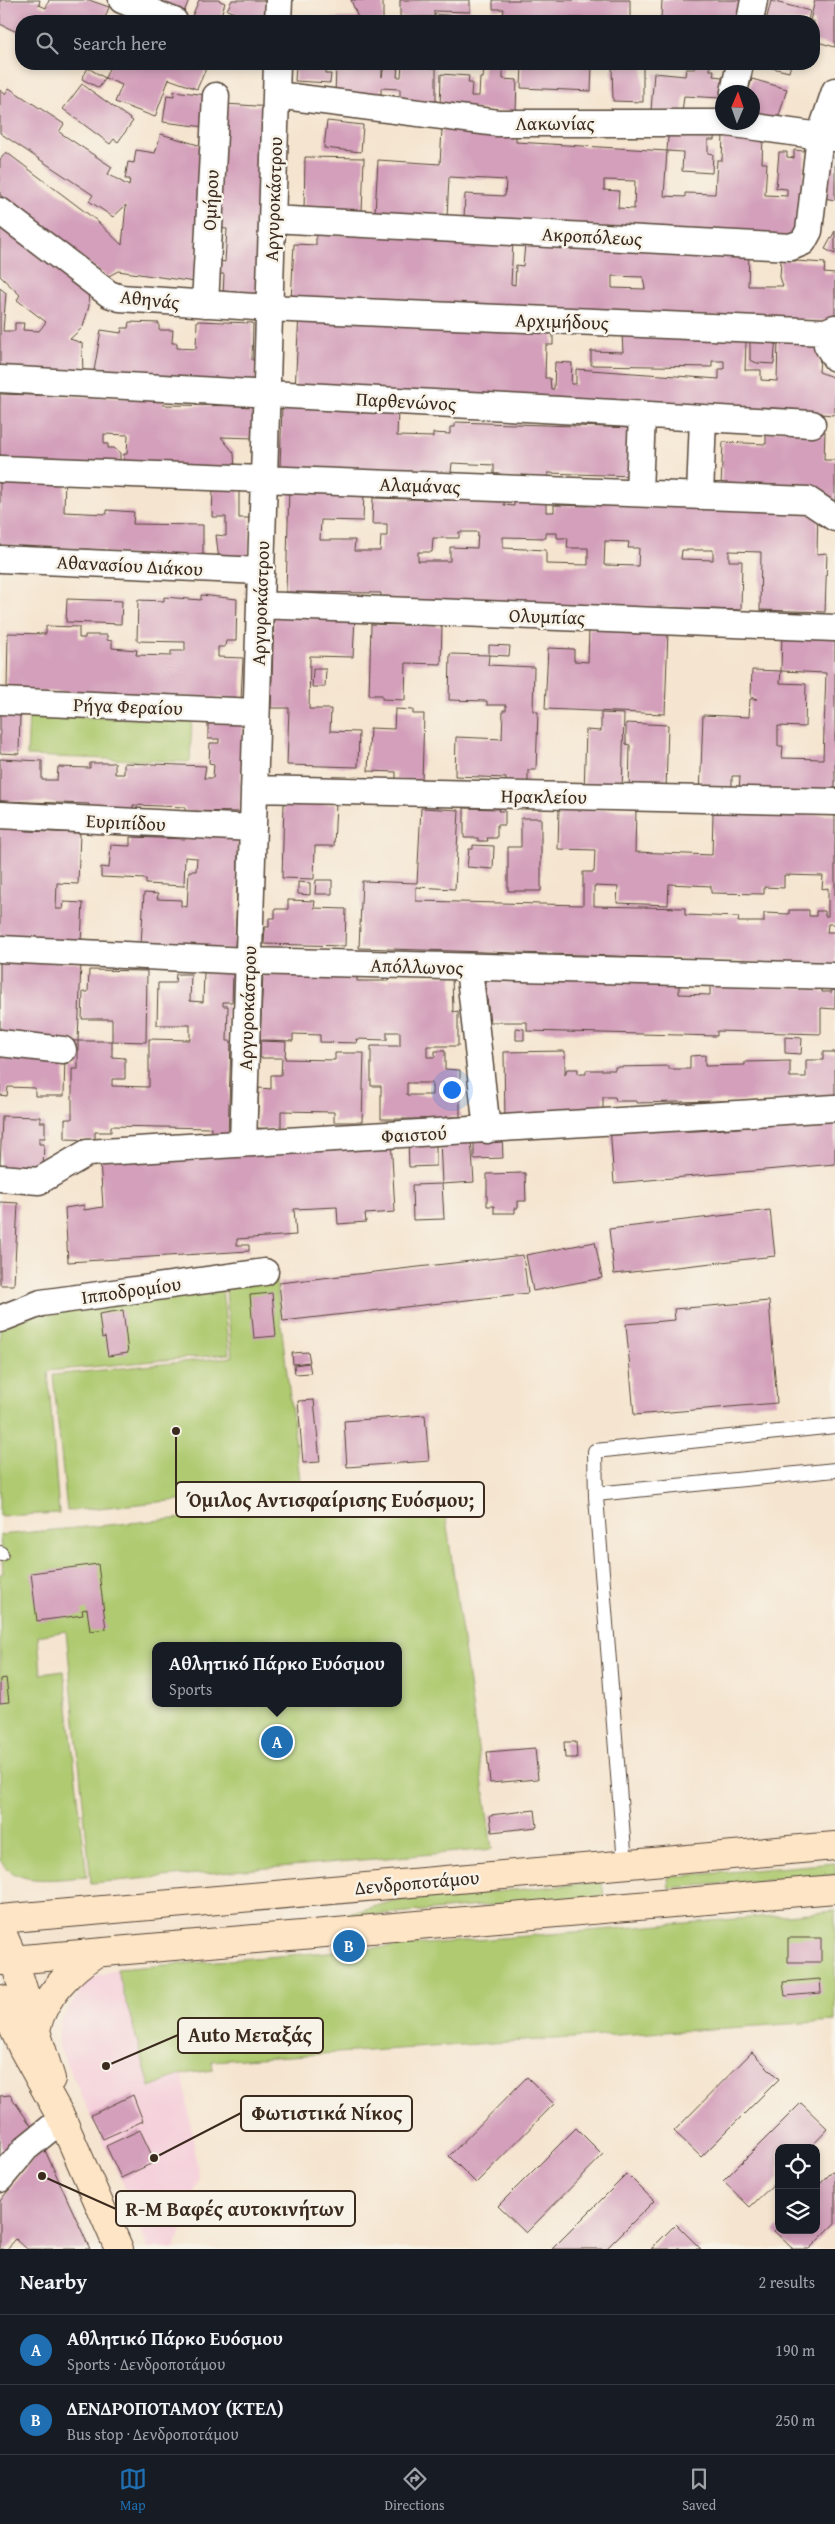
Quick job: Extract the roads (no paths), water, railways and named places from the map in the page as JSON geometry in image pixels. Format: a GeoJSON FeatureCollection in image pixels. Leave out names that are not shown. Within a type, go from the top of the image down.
{"type":"FeatureCollection","features":[{"type":"Feature","properties":{"kind":"main road","name":"Δενδροποτάμου"},"geometry":{"type":"LineString","coordinates":[[0,1919],[835,1846]]}},
{"type":"Feature","properties":{"kind":"main road"},"geometry":{"type":"LineString","coordinates":[[625,1863],[629,1906]]}},
{"type":"Feature","properties":{"kind":"main road"},"geometry":{"type":"LineString","coordinates":[[7,1960],[835,1889]]}},
{"type":"Feature","properties":{"kind":"main road"},"geometry":{"type":"LineString","coordinates":[[0,1928],[7,1960],[37,2026],[62,2119]]}},
{"type":"Feature","properties":{"kind":"main road"},"geometry":{"type":"LineString","coordinates":[[37,2026],[39,2018],[59,1984],[77,1966],[96,1953]]}},
{"type":"Feature","properties":{"kind":"main road"},"geometry":{"type":"LineString","coordinates":[[0,1999],[23,2049],[62,2119],[119,2249]]}},
{"type":"Feature","properties":{"kind":"street"},"geometry":{"type":"LineString","coordinates":[[122,0],[159,15]]}},
{"type":"Feature","properties":{"kind":"street"},"geometry":{"type":"LineString","coordinates":[[278,15],[279,0]]}},
{"type":"Feature","properties":{"kind":"street"},"geometry":{"type":"LineString","coordinates":[[751,15],[754,0]]}},
{"type":"Feature","properties":{"kind":"street","name":"Αργυροκάστρου"},"geometry":{"type":"LineString","coordinates":[[242,1143],[277,70]]}},
{"type":"Feature","properties":{"kind":"street"},"geometry":{"type":"LineString","coordinates":[[736,85],[739,70]]}},
{"type":"Feature","properties":{"kind":"street","name":"Ακροπόλεως"},"geometry":{"type":"LineString","coordinates":[[272,220],[791,246],[803,242],[810,231],[835,91]]}},
{"type":"Feature","properties":{"kind":"street","name":"Ομήρου"},"geometry":{"type":"LineString","coordinates":[[205,304],[216,96]]}},
{"type":"Feature","properties":{"kind":"street","name":"Λακωνίας"},"geometry":{"type":"LineString","coordinates":[[276,96],[498,123],[715,123]]}},
{"type":"Feature","properties":{"kind":"street","name":"Λακωνίας"},"geometry":{"type":"LineString","coordinates":[[760,128],[827,137]]}},
{"type":"Feature","properties":{"kind":"street","name":"Αθηνάς"},"geometry":{"type":"LineString","coordinates":[[0,211],[109,294],[120,298],[269,308]]}},
{"type":"Feature","properties":{"kind":"street","name":"Αρχιμήδους"},"geometry":{"type":"LineString","coordinates":[[269,308],[830,330],[828,349],[835,358]]}},
{"type":"Feature","properties":{"kind":"street","name":"Παρθενώνος"},"geometry":{"type":"LineString","coordinates":[[0,379],[812,424]]}},
{"type":"Feature","properties":{"kind":"street"},"geometry":{"type":"LineString","coordinates":[[639,493],[642,414]]}},
{"type":"Feature","properties":{"kind":"street"},"geometry":{"type":"LineString","coordinates":[[700,496],[703,418]]}},
{"type":"Feature","properties":{"kind":"street","name":"Αλαμάνας"},"geometry":{"type":"LineString","coordinates":[[0,470],[808,500],[835,518]]}},
{"type":"Feature","properties":{"kind":"street","name":"Αθανασίου Διάκου"},"geometry":{"type":"LineString","coordinates":[[0,559],[261,571]]}},
{"type":"Feature","properties":{"kind":"street","name":"Ολυμπίας"},"geometry":{"type":"LineString","coordinates":[[260,605],[835,628]]}},
{"type":"Feature","properties":{"kind":"street","name":"Ρήγα Φεραίου"},"geometry":{"type":"LineString","coordinates":[[0,702],[256,712]]}},
{"type":"Feature","properties":{"kind":"street","name":"Ηρακλείου"},"geometry":{"type":"LineString","coordinates":[[254,789],[835,802]]}},
{"type":"Feature","properties":{"kind":"street","name":"Ευριπίδου"},"geometry":{"type":"LineString","coordinates":[[0,816],[253,828]]}},
{"type":"Feature","properties":{"kind":"street","name":"Απόλλωνος"},"geometry":{"type":"LineString","coordinates":[[0,949],[248,962],[835,976]]}},
{"type":"Feature","properties":{"kind":"street"},"geometry":{"type":"LineString","coordinates":[[469,968],[487,1130]]}},
{"type":"Feature","properties":{"kind":"street"},"geometry":{"type":"LineString","coordinates":[[0,1043],[63,1050]]}},
{"type":"Feature","properties":{"kind":"street","name":"Φαιστού"},"geometry":{"type":"LineString","coordinates":[[0,1178],[39,1181],[87,1153],[835,1108]]}},
{"type":"Feature","properties":{"kind":"street","name":"Ιπποδρομίου"},"geometry":{"type":"LineString","coordinates":[[0,1319],[41,1303],[265,1272]]}},
{"type":"Feature","properties":{"kind":"street"},"geometry":{"type":"LineString","coordinates":[[0,2179],[26,2148],[62,2119]]}},
{"type":"Feature","properties":{"kind":"lane"},"geometry":{"type":"LineString","coordinates":[[625,1863],[596,1494],[595,1451],[835,1426]]}},
{"type":"Feature","properties":{"kind":"lane"},"geometry":{"type":"LineString","coordinates":[[596,1494],[835,1470]]}},
{"type":"Feature","properties":{"kind":"place","name":"Όμιλος Αντισφαίρισης Ευόσμου;"},"geometry":{"type":"Point","coordinates":[176,1431]}},
{"type":"Feature","properties":{"kind":"place","name":"Αθλητικό Πάρκο Ευόσμου"},"geometry":{"type":"Point","coordinates":[277,1742]}},
{"type":"Feature","properties":{"kind":"place","name":"ΔΕΝΔΡΟΠΟΤΑΜΟΥ (ΚΤΕΛ)"},"geometry":{"type":"Point","coordinates":[349,1946]}},
{"type":"Feature","properties":{"kind":"place","name":"Auto Μεταξάς"},"geometry":{"type":"Point","coordinates":[106,2066]}},
{"type":"Feature","properties":{"kind":"place","name":"Φωτιστικά Νίκος"},"geometry":{"type":"Point","coordinates":[154,2158]}},
{"type":"Feature","properties":{"kind":"place","name":"R-M Βαφές αυτοκινήτων"},"geometry":{"type":"Point","coordinates":[42,2176]}}]}
